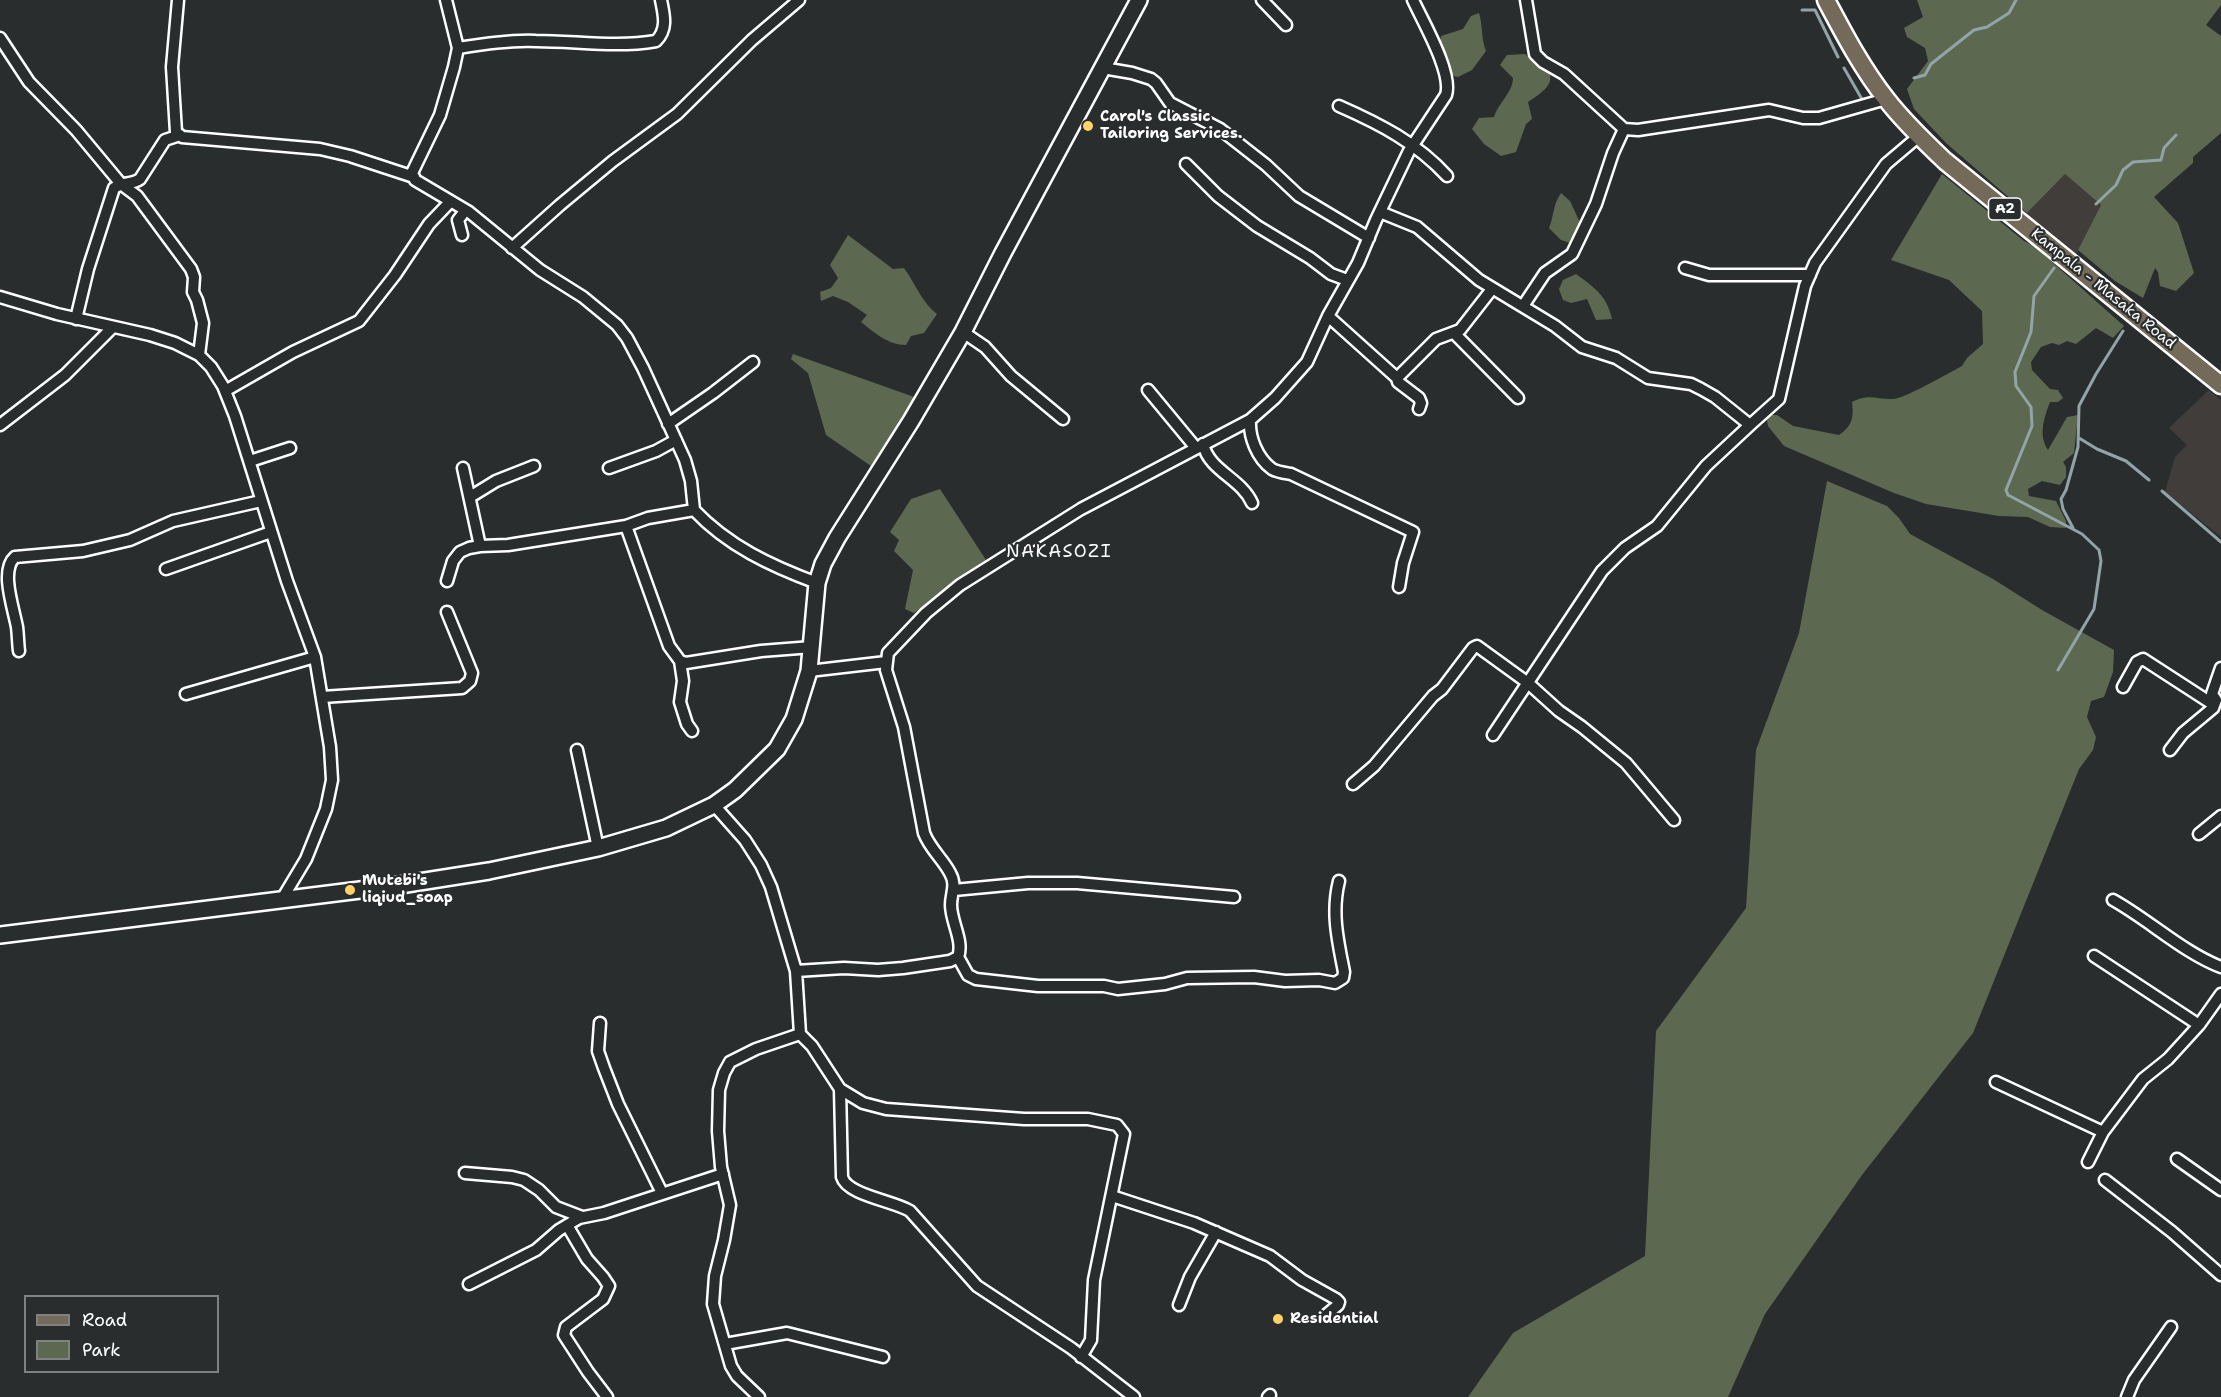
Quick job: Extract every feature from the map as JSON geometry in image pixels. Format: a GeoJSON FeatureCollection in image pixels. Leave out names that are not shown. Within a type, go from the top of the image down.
{"type":"FeatureCollection","features":[{"type":"Feature","properties":{"kind":"main road","name":"Kampala - Masaka Road"},"geometry":{"type":"LineString","coordinates":[[1826,0],[1849,45],[1886,99],[1919,136],[1945,161],[2221,385]]}},
{"type":"Feature","properties":{"kind":"street"},"geometry":{"type":"LineString","coordinates":[[178,0],[172,68],[176,132],[182,137],[320,149],[350,156],[414,177],[465,211],[540,270],[583,297],[617,325],[627,338],[685,460],[691,481],[694,510],[730,542],[763,561],[817,583]]}},
{"type":"Feature","properties":{"kind":"street"},"geometry":{"type":"LineString","coordinates":[[414,177],[412,173],[416,162],[440,115],[458,48],[446,0]]}},
{"type":"Feature","properties":{"kind":"street"},"geometry":{"type":"LineString","coordinates":[[458,48],[507,41],[537,40],[604,45],[656,40],[661,36],[664,28],[661,0]]}},
{"type":"Feature","properties":{"kind":"street"},"geometry":{"type":"LineString","coordinates":[[512,248],[613,161],[677,114],[752,40],[798,0]]}},
{"type":"Feature","properties":{"kind":"street"},"geometry":{"type":"LineString","coordinates":[[0,935],[400,885],[489,871],[598,848],[666,828],[714,805],[735,790],[777,749],[795,719],[809,671],[817,583],[823,564],[963,332],[1139,0]]}},
{"type":"Feature","properties":{"kind":"street"},"geometry":{"type":"LineString","coordinates":[[1262,0],[1286,26]]}},
{"type":"Feature","properties":{"kind":"street"},"geometry":{"type":"LineString","coordinates":[[1339,881],[1334,911],[1335,933],[1344,972],[1343,978],[1335,983],[1319,980],[1285,981],[1254,977],[1187,978],[1165,984],[1118,989],[1104,986],[1038,986],[976,979],[968,975],[958,957],[960,949],[951,905],[955,884],[950,872],[929,846],[924,833],[904,727],[886,670],[886,662],[892,648],[926,613],[960,585],[1081,508],[1250,420],[1275,398],[1307,362],[1413,145],[1449,88],[1436,49],[1413,0]]}},
{"type":"Feature","properties":{"kind":"street"},"geometry":{"type":"LineString","coordinates":[[1526,0],[1535,54],[1543,62],[1564,74],[1624,129],[1638,130],[1769,110],[1796,117],[1820,118],[1886,99]]}},
{"type":"Feature","properties":{"kind":"street"},"geometry":{"type":"LineString","coordinates":[[0,38],[29,82],[76,130],[121,184],[137,196],[191,269],[194,277],[193,292],[203,323],[199,356]]}},
{"type":"Feature","properties":{"kind":"street"},"geometry":{"type":"LineString","coordinates":[[1103,68],[1151,79],[1170,103],[1220,129],[1251,152],[1299,196],[1369,238]]}},
{"type":"Feature","properties":{"kind":"street"},"geometry":{"type":"LineString","coordinates":[[1339,105],[1389,129],[1413,145],[1447,176]]}},
{"type":"Feature","properties":{"kind":"street"},"geometry":{"type":"LineString","coordinates":[[1523,306],[1545,273],[1572,254],[1596,204],[1613,153],[1624,129]]}},
{"type":"Feature","properties":{"kind":"street"},"geometry":{"type":"LineString","coordinates":[[76,319],[88,269],[114,188],[121,184],[135,183],[140,179],[165,140],[180,135]]}},
{"type":"Feature","properties":{"kind":"street"},"geometry":{"type":"LineString","coordinates":[[1493,735],[1611,561],[1625,548],[1657,526],[1707,466],[1779,399],[1805,286],[1810,275],[1831,239],[1886,164],[1919,136]]}},
{"type":"Feature","properties":{"kind":"street"},"geometry":{"type":"LineString","coordinates":[[1186,164],[1218,196],[1257,226],[1310,258],[1330,274],[1347,280]]}},
{"type":"Feature","properties":{"kind":"street"},"geometry":{"type":"LineString","coordinates":[[225,391],[293,352],[359,321],[395,275],[424,232],[450,202]]}},
{"type":"Feature","properties":{"kind":"street"},"geometry":{"type":"LineString","coordinates":[[462,236],[458,220],[465,211]]}},
{"type":"Feature","properties":{"kind":"street"},"geometry":{"type":"LineString","coordinates":[[1380,212],[1417,227],[1492,289],[1555,326],[1582,347],[1616,358],[1648,378],[1691,384],[1715,397],[1750,425]]}},
{"type":"Feature","properties":{"kind":"street"},"geometry":{"type":"LineString","coordinates":[[1684,268],[1709,275],[1726,276],[1810,275]]}},
{"type":"Feature","properties":{"kind":"street"},"geometry":{"type":"LineString","coordinates":[[1397,378],[1436,339],[1454,333],[1467,322],[1492,289]]}},
{"type":"Feature","properties":{"kind":"street"},"geometry":{"type":"LineString","coordinates":[[0,297],[76,319],[175,343],[199,356],[210,367],[225,391],[315,657],[330,747],[332,780],[326,809],[306,859],[282,899]]}},
{"type":"Feature","properties":{"kind":"street"},"geometry":{"type":"LineString","coordinates":[[1328,316],[1397,378],[1398,382],[1419,398],[1421,403],[1419,409]]}},
{"type":"Feature","properties":{"kind":"street"},"geometry":{"type":"LineString","coordinates":[[0,425],[65,375],[113,327]]}},
{"type":"Feature","properties":{"kind":"street"},"geometry":{"type":"LineString","coordinates":[[963,332],[985,347],[1011,376],[1064,419]]}},
{"type":"Feature","properties":{"kind":"street"},"geometry":{"type":"LineString","coordinates":[[1454,333],[1518,398]]}},
{"type":"Feature","properties":{"kind":"street"},"geometry":{"type":"LineString","coordinates":[[668,424],[753,362]]}},
{"type":"Feature","properties":{"kind":"street"},"geometry":{"type":"LineString","coordinates":[[1148,390],[1210,461],[1248,493],[1252,503]]}},
{"type":"Feature","properties":{"kind":"street"},"geometry":{"type":"LineString","coordinates":[[1250,420],[1249,432],[1262,459],[1274,470],[1299,478],[1413,532],[1403,563],[1399,587]]}},
{"type":"Feature","properties":{"kind":"street"},"geometry":{"type":"LineString","coordinates":[[609,468],[656,451],[676,440]]}},
{"type":"Feature","properties":{"kind":"street"},"geometry":{"type":"LineString","coordinates":[[250,461],[290,448]]}},
{"type":"Feature","properties":{"kind":"street"},"geometry":{"type":"LineString","coordinates":[[470,497],[496,481],[534,466]]}},
{"type":"Feature","properties":{"kind":"street"},"geometry":{"type":"LineString","coordinates":[[463,468],[480,546]]}},
{"type":"Feature","properties":{"kind":"street"},"geometry":{"type":"LineString","coordinates":[[19,651],[16,626],[4,586],[3,568],[7,561],[15,557],[82,551],[130,540],[174,521],[261,501]]}},
{"type":"Feature","properties":{"kind":"street"},"geometry":{"type":"LineString","coordinates":[[447,581],[453,561],[460,552],[480,546],[508,545],[626,526],[648,518],[694,510]]}},
{"type":"Feature","properties":{"kind":"street"},"geometry":{"type":"LineString","coordinates":[[626,526],[669,646],[680,662],[683,681],[680,702],[687,724],[692,731]]}},
{"type":"Feature","properties":{"kind":"street"},"geometry":{"type":"LineString","coordinates":[[166,569],[271,532]]}},
{"type":"Feature","properties":{"kind":"street"},"geometry":{"type":"LineString","coordinates":[[322,697],[462,688],[470,681],[472,673],[447,612]]}},
{"type":"Feature","properties":{"kind":"street"},"geometry":{"type":"LineString","coordinates":[[1353,783],[1374,766],[1477,646],[1528,683],[1559,711],[1626,762],[1674,820]]}},
{"type":"Feature","properties":{"kind":"street"},"geometry":{"type":"LineString","coordinates":[[680,662],[812,647]]}},
{"type":"Feature","properties":{"kind":"street"},"geometry":{"type":"LineString","coordinates":[[186,694],[315,657]]}},
{"type":"Feature","properties":{"kind":"street"},"geometry":{"type":"LineString","coordinates":[[2123,687],[2137,662],[2143,659],[2217,703]]}},
{"type":"Feature","properties":{"kind":"street"},"geometry":{"type":"LineString","coordinates":[[809,671],[886,662]]}},
{"type":"Feature","properties":{"kind":"street"},"geometry":{"type":"LineString","coordinates":[[2217,703],[2212,694],[2221,668]]}},
{"type":"Feature","properties":{"kind":"street"},"geometry":{"type":"LineString","coordinates":[[2170,750],[2183,733],[2217,703]]}},
{"type":"Feature","properties":{"kind":"street"},"geometry":{"type":"LineString","coordinates":[[577,750],[598,848]]}},
{"type":"Feature","properties":{"kind":"street"},"geometry":{"type":"LineString","coordinates":[[714,805],[745,840],[771,887],[796,971],[800,1034],[812,1046],[840,1089],[863,1103],[886,1109],[1024,1119],[1088,1119],[1117,1125],[1124,1134],[1094,1280],[1091,1340],[1081,1357]]}},
{"type":"Feature","properties":{"kind":"street"},"geometry":{"type":"LineString","coordinates":[[2199,834],[2221,816]]}},
{"type":"Feature","properties":{"kind":"street"},"geometry":{"type":"LineString","coordinates":[[954,890],[1028,883],[1077,883],[1234,897]]}},
{"type":"Feature","properties":{"kind":"street"},"geometry":{"type":"LineString","coordinates":[[2113,900],[2136,912],[2207,961],[2221,968]]}},
{"type":"Feature","properties":{"kind":"street"},"geometry":{"type":"LineString","coordinates":[[2094,956],[2199,1025]]}},
{"type":"Feature","properties":{"kind":"street"},"geometry":{"type":"LineString","coordinates":[[796,971],[903,968],[950,961],[958,957]]}},
{"type":"Feature","properties":{"kind":"street"},"geometry":{"type":"LineString","coordinates":[[2088,1162],[2103,1132],[2144,1079],[2168,1059],[2199,1025],[2221,994]]}},
{"type":"Feature","properties":{"kind":"street"},"geometry":{"type":"LineString","coordinates":[[600,1023],[598,1051],[604,1068],[618,1104],[662,1192]]}},
{"type":"Feature","properties":{"kind":"street"},"geometry":{"type":"LineString","coordinates":[[759,1397],[737,1376],[731,1366],[712,1304],[715,1276],[730,1205],[723,1174],[718,1131],[719,1090],[723,1073],[730,1062],[800,1034]]}},
{"type":"Feature","properties":{"kind":"street"},"geometry":{"type":"LineString","coordinates":[[1996,1082],[2103,1132]]}},
{"type":"Feature","properties":{"kind":"street"},"geometry":{"type":"LineString","coordinates":[[840,1089],[844,1182],[868,1196],[902,1206],[910,1211],[977,1286],[1018,1312],[1134,1397]]}},
{"type":"Feature","properties":{"kind":"street"},"geometry":{"type":"LineString","coordinates":[[2177,1159],[2221,1190]]}},
{"type":"Feature","properties":{"kind":"street"},"geometry":{"type":"LineString","coordinates":[[465,1173],[524,1180],[556,1207],[582,1217]]}},
{"type":"Feature","properties":{"kind":"street"},"geometry":{"type":"LineString","coordinates":[[469,1284],[536,1250],[567,1225],[582,1217],[604,1213],[662,1192],[723,1174]]}},
{"type":"Feature","properties":{"kind":"street"},"geometry":{"type":"LineString","coordinates":[[2105,1180],[2172,1232],[2221,1275]]}},
{"type":"Feature","properties":{"kind":"street"},"geometry":{"type":"LineString","coordinates":[[1112,1196],[1216,1232],[1270,1256],[1302,1280],[1339,1302],[1326,1315]]}},
{"type":"Feature","properties":{"kind":"street"},"geometry":{"type":"LineString","coordinates":[[567,1225],[587,1259],[609,1286],[603,1299],[566,1327],[564,1335],[607,1397]]}},
{"type":"Feature","properties":{"kind":"street"},"geometry":{"type":"LineString","coordinates":[[1179,1305],[1190,1277],[1216,1232]]}},
{"type":"Feature","properties":{"kind":"street"},"geometry":{"type":"LineString","coordinates":[[2127,1397],[2134,1380],[2171,1327]]}},
{"type":"Feature","properties":{"kind":"street"},"geometry":{"type":"LineString","coordinates":[[725,1344],[787,1333],[883,1357]]}},
{"type":"Feature","properties":{"kind":"shaded area"},"geometry":{"type":"Polygon","coordinates":[[[2065,174],[2101,205],[2075,256],[2024,216],[2065,174]]]}},
{"type":"Feature","properties":{"kind":"shaded area"},"geometry":{"type":"Polygon","coordinates":[[[2209,390],[2221,400],[2221,537],[2165,492],[2175,457],[2187,445],[2169,428],[2209,390]]]}},
{"type":"Feature","properties":{"kind":"green space"},"geometry":{"type":"Polygon","coordinates":[[[1917,0],[2221,0],[2221,5],[2206,25],[2221,36],[2221,133],[2193,157],[2193,163],[2154,197],[2178,223],[2194,273],[2176,291],[2160,286],[2158,272],[2155,268],[2143,298],[2115,281],[2078,250],[2101,205],[2065,174],[2027,213],[1946,143],[1914,109],[1907,89],[1928,61],[1925,48],[1907,37],[1904,28],[1923,17],[1917,0]]]}},
{"type":"Feature","properties":{"kind":"green space"},"geometry":{"type":"Polygon","coordinates":[[[1479,13],[1486,51],[1472,70],[1458,77],[1453,76],[1439,46],[1441,36],[1463,29],[1471,16],[1479,13]]]}},
{"type":"Feature","properties":{"kind":"green space"},"geometry":{"type":"Polygon","coordinates":[[[1525,54],[1533,61],[1541,56],[1549,71],[1550,82],[1542,92],[1528,102],[1532,119],[1526,124],[1516,152],[1501,156],[1484,144],[1472,129],[1479,118],[1494,117],[1511,88],[1513,78],[1500,65],[1507,55],[1525,54]]]}},
{"type":"Feature","properties":{"kind":"green space"},"geometry":{"type":"Polygon","coordinates":[[[1942,174],[2024,241],[2034,246],[2124,326],[2113,338],[2096,328],[2076,344],[2067,341],[2059,345],[2052,343],[2041,347],[2031,362],[2032,370],[2050,389],[2058,390],[2063,398],[2058,402],[2050,402],[2046,414],[2043,438],[2048,450],[2067,417],[2078,415],[2074,453],[2063,462],[2066,467],[2066,477],[2060,485],[2042,481],[2028,489],[2029,496],[2056,501],[2066,521],[2066,528],[2050,527],[2028,517],[1999,516],[1926,504],[1894,493],[1784,446],[1768,426],[1767,420],[1771,415],[1777,415],[1793,426],[1839,435],[1851,421],[1852,402],[1869,397],[1900,398],[1962,366],[1967,358],[1983,344],[1982,311],[1949,280],[1891,260],[1942,174]]]}},
{"type":"Feature","properties":{"kind":"green space"},"geometry":{"type":"Polygon","coordinates":[[[1561,193],[1570,201],[1583,229],[1573,244],[1561,240],[1549,228],[1556,201],[1561,193]]]}},
{"type":"Feature","properties":{"kind":"green space"},"geometry":{"type":"Polygon","coordinates":[[[848,235],[893,269],[904,268],[923,299],[937,314],[924,333],[911,336],[906,345],[888,341],[871,330],[861,322],[867,315],[848,302],[833,296],[821,301],[820,292],[831,288],[838,278],[830,265],[848,235]]]}},
{"type":"Feature","properties":{"kind":"green space"},"geometry":{"type":"Polygon","coordinates":[[[1576,274],[1603,298],[1612,319],[1596,320],[1587,299],[1571,303],[1563,300],[1559,289],[1563,280],[1576,274]]]}},
{"type":"Feature","properties":{"kind":"green space"},"geometry":{"type":"Polygon","coordinates":[[[793,354],[917,398],[871,466],[826,435],[808,373],[791,359],[793,354]]]}},
{"type":"Feature","properties":{"kind":"green space"},"geometry":{"type":"Polygon","coordinates":[[[1827,481],[1887,506],[1910,534],[1993,579],[2042,610],[2114,650],[2113,672],[2104,697],[2091,701],[2087,717],[2096,737],[2093,750],[2079,769],[1973,1033],[1862,1175],[1765,1314],[1728,1397],[1468,1397],[1513,1333],[1645,1256],[1656,1031],[1746,908],[1756,750],[1799,633],[1827,481]]]}},
{"type":"Feature","properties":{"kind":"green space"},"geometry":{"type":"Polygon","coordinates":[[[940,489],[986,560],[914,613],[905,609],[913,570],[894,551],[899,540],[890,532],[911,499],[940,489]]]}},
{"type":"Feature","properties":{"kind":"waterway"},"geometry":{"type":"LineString","coordinates":[[1914,78],[1925,75],[1931,64],[1974,30],[1987,27],[2009,13],[2016,0]]}},
{"type":"Feature","properties":{"kind":"waterway"},"geometry":{"type":"LineString","coordinates":[[1802,10],[1815,10],[1838,57]]}},
{"type":"Feature","properties":{"kind":"waterway"},"geometry":{"type":"LineString","coordinates":[[1844,68],[1863,101]]}},
{"type":"Feature","properties":{"kind":"waterway"},"geometry":{"type":"LineString","coordinates":[[2096,204],[2116,185],[2123,170],[2133,162],[2161,160],[2164,148],[2176,135]]}},
{"type":"Feature","properties":{"kind":"waterway"},"geometry":{"type":"LineString","coordinates":[[2054,268],[2034,296],[2031,332],[2015,372],[2016,386],[2031,407],[2032,426],[2006,490],[2008,495],[2082,534],[2099,550],[2101,561],[2094,609],[2058,670]]}},
{"type":"Feature","properties":{"kind":"waterway"},"geometry":{"type":"LineString","coordinates":[[2073,528],[2063,509],[2061,499],[2066,490],[2078,447],[2079,406],[2123,331]]}},
{"type":"Feature","properties":{"kind":"waterway"},"geometry":{"type":"LineString","coordinates":[[2079,438],[2097,449],[2126,461],[2149,480]]}},
{"type":"Feature","properties":{"kind":"waterway"},"geometry":{"type":"LineString","coordinates":[[2162,491],[2221,542]]}},
{"type":"Feature","properties":{"kind":"place","name":"Carol's Classic Tailoring Services."},"geometry":{"type":"Point","coordinates":[1088,126]}},
{"type":"Feature","properties":{"kind":"place","name":"Mutebi's liqiud_soap"},"geometry":{"type":"Point","coordinates":[350,890]}},
{"type":"Feature","properties":{"kind":"place","name":"Residential"},"geometry":{"type":"Point","coordinates":[1278,1319]}},
{"type":"Feature","properties":{"kind":"district","name":"NAKASOZI"},"geometry":{"type":"Point","coordinates":[1059,552]}}]}
